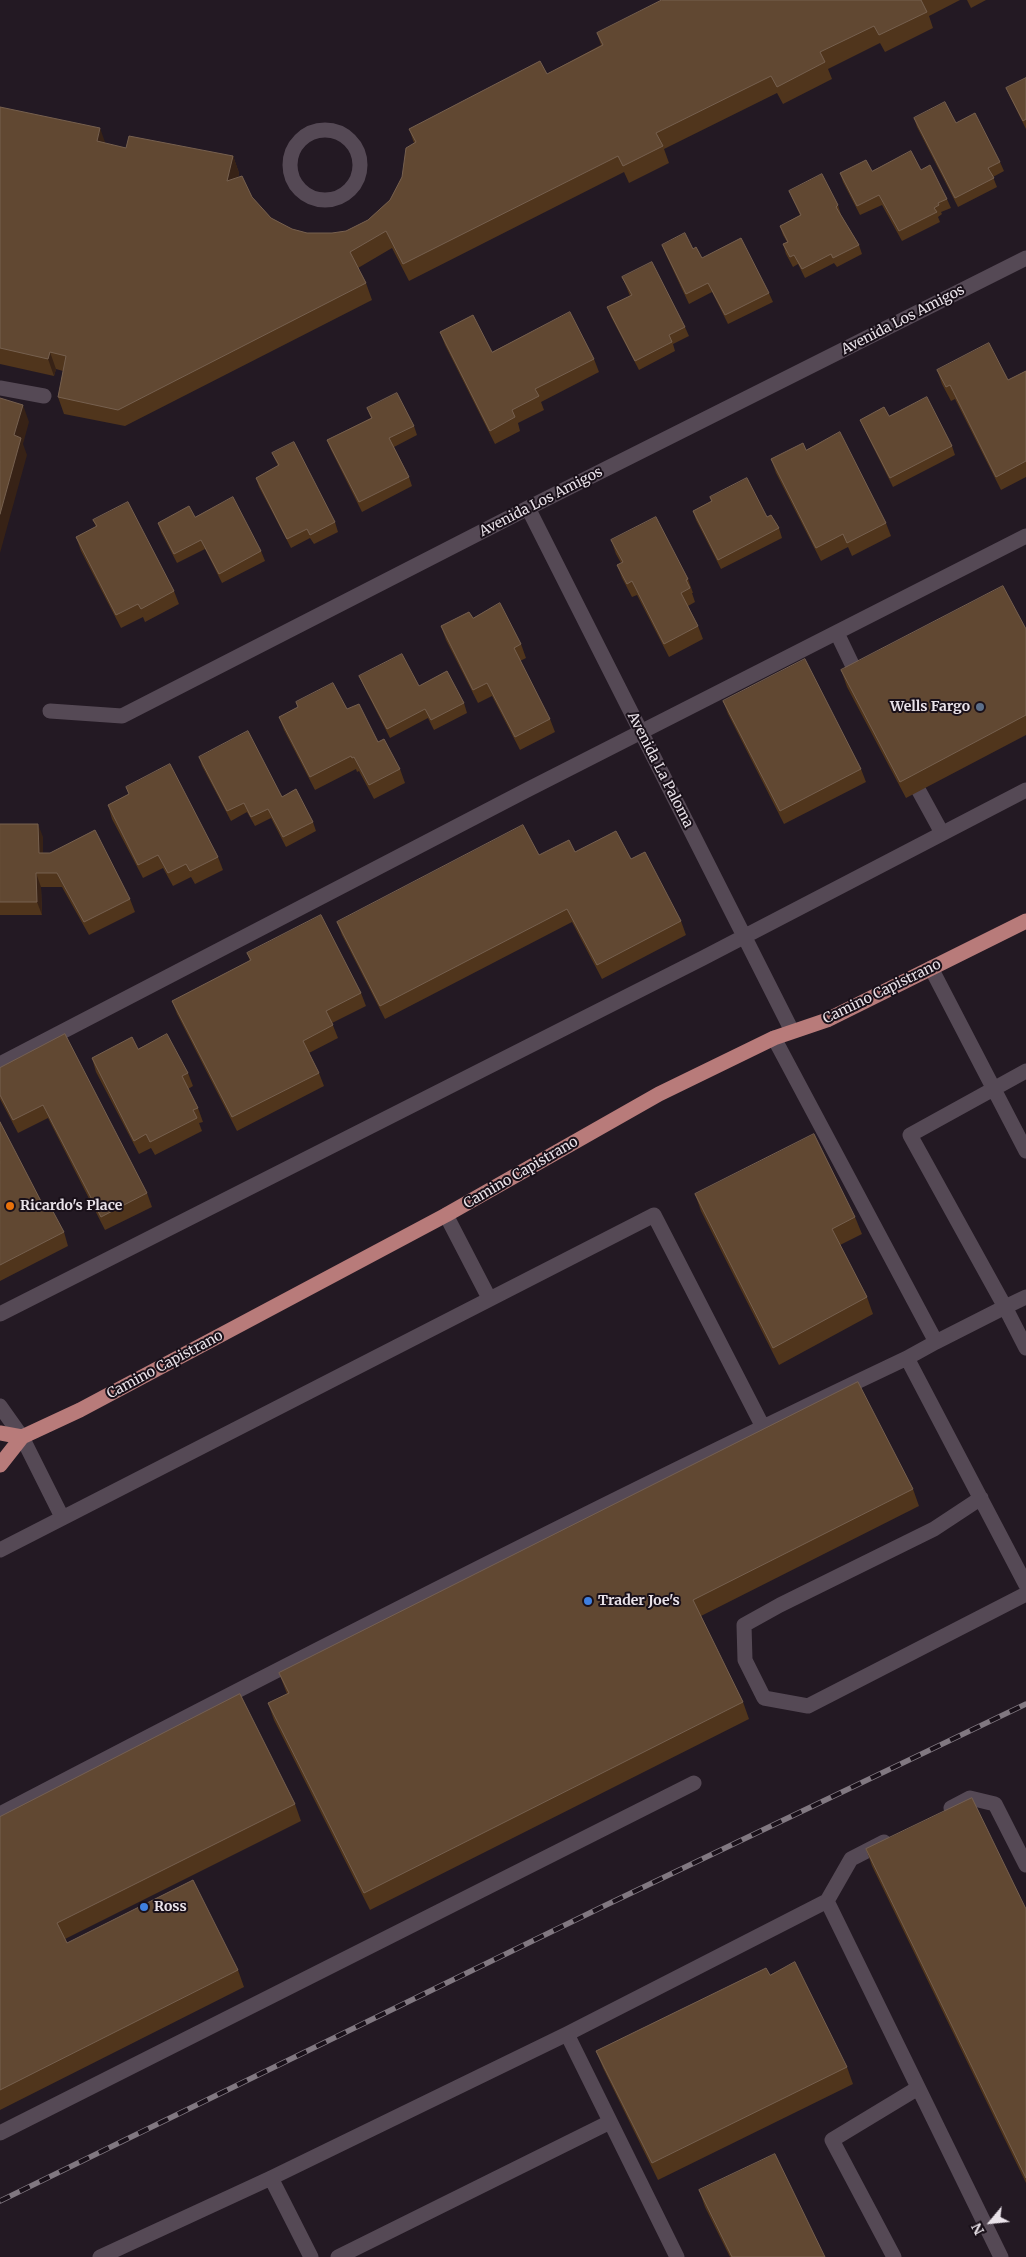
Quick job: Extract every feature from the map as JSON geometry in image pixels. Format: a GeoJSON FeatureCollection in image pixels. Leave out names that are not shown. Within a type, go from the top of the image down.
{"type":"FeatureCollection","features":[{"type":"Feature","properties":{"kind":"main road","name":"Camino Capistrano"},"geometry":{"type":"LineString","coordinates":[[0,1465],[22,1437],[97,1401],[446,1215],[660,1094],[774,1038],[827,1020],[1026,921]]}},
{"type":"Feature","properties":{"kind":"main road"},"geometry":{"type":"LineString","coordinates":[[0,1433],[22,1437]]}},
{"type":"Feature","properties":{"kind":"street"},"geometry":{"type":"LineString","coordinates":[[327,130],[340,133],[351,141],[358,153],[360,166],[357,180],[348,191],[337,197],[323,200],[310,196],[299,188],[292,176],[290,162],[293,149],[301,138],[313,131],[327,130]]}},
{"type":"Feature","properties":{"kind":"street","name":"Avenida Los Amigos"},"geometry":{"type":"LineString","coordinates":[[50,711],[122,716],[528,508],[1026,258]]}},
{"type":"Feature","properties":{"kind":"street"},"geometry":{"type":"LineString","coordinates":[[0,388],[44,396]]}},
{"type":"Feature","properties":{"kind":"street","name":"Avenida La Paloma"},"geometry":{"type":"LineString","coordinates":[[528,508],[792,1031]]}},
{"type":"Feature","properties":{"kind":"street"},"geometry":{"type":"LineString","coordinates":[[0,1064],[316,899],[1026,536]]}},
{"type":"Feature","properties":{"kind":"street"},"geometry":{"type":"LineString","coordinates":[[837,633],[860,681]]}},
{"type":"Feature","properties":{"kind":"street"},"geometry":{"type":"LineString","coordinates":[[0,1314],[1026,790]]}},
{"type":"Feature","properties":{"kind":"street"},"geometry":{"type":"LineString","coordinates":[[919,791],[942,833]]}},
{"type":"Feature","properties":{"kind":"street"},"geometry":{"type":"LineString","coordinates":[[931,968],[1026,1151]]}},
{"type":"Feature","properties":{"kind":"street"},"geometry":{"type":"LineString","coordinates":[[774,1038],[936,1342]]}},
{"type":"Feature","properties":{"kind":"street"},"geometry":{"type":"LineString","coordinates":[[1026,1071],[910,1135],[1026,1348]]}},
{"type":"Feature","properties":{"kind":"street"},"geometry":{"type":"LineString","coordinates":[[446,1215],[488,1298]]}},
{"type":"Feature","properties":{"kind":"street"},"geometry":{"type":"LineString","coordinates":[[0,1550],[488,1298],[654,1215],[763,1427]]}},
{"type":"Feature","properties":{"kind":"street"},"geometry":{"type":"LineString","coordinates":[[0,1814],[324,1646],[606,1504],[907,1358],[1026,1297]]}},
{"type":"Feature","properties":{"kind":"street"},"geometry":{"type":"LineString","coordinates":[[907,1358],[1026,1585]]}},
{"type":"Feature","properties":{"kind":"street"},"geometry":{"type":"LineString","coordinates":[[0,1406],[22,1437],[62,1517]]}},
{"type":"Feature","properties":{"kind":"street"},"geometry":{"type":"LineString","coordinates":[[981,1498],[934,1529],[780,1604],[744,1625],[745,1660],[764,1698],[808,1706],[1026,1594]]}},
{"type":"Feature","properties":{"kind":"street"},"geometry":{"type":"LineString","coordinates":[[0,2133],[694,1783]]}},
{"type":"Feature","properties":{"kind":"street"},"geometry":{"type":"LineString","coordinates":[[936,1815],[970,1798],[995,1804],[1026,1865]]}},
{"type":"Feature","properties":{"kind":"street"},"geometry":{"type":"LineString","coordinates":[[100,2257],[271,2178],[567,2034],[827,1901],[851,1859],[894,1837]]}},
{"type":"Feature","properties":{"kind":"street"},"geometry":{"type":"LineString","coordinates":[[827,1901],[1001,2257]]}},
{"type":"Feature","properties":{"kind":"street"},"geometry":{"type":"LineString","coordinates":[[567,2034],[677,2257]]}},
{"type":"Feature","properties":{"kind":"street"},"geometry":{"type":"LineString","coordinates":[[894,2257],[832,2140],[918,2088]]}},
{"type":"Feature","properties":{"kind":"street"},"geometry":{"type":"LineString","coordinates":[[338,2257],[610,2122]]}},
{"type":"Feature","properties":{"kind":"street"},"geometry":{"type":"LineString","coordinates":[[271,2178],[311,2257]]}},
{"type":"Feature","properties":{"kind":"building"},"geometry":{"type":"Polygon","coordinates":[[[662,0],[921,0],[927,12],[879,35],[874,26],[820,52],[825,62],[777,87],[771,76],[656,133],[663,146],[623,166],[618,156],[403,264],[386,231],[350,252],[366,283],[118,410],[58,397],[66,356],[50,352],[48,359],[0,348],[0,107],[100,128],[97,141],[126,148],[129,136],[233,156],[227,181],[242,176],[252,197],[271,218],[292,229],[307,233],[346,231],[368,220],[390,200],[402,177],[406,148],[416,142],[409,129],[540,61],[547,74],[603,45],[597,33],[662,0]]]}},
{"type":"Feature","properties":{"kind":"building"},"geometry":{"type":"Polygon","coordinates":[[[1026,78],[1026,119],[1023,121],[1006,88],[1026,78]]]}},
{"type":"Feature","properties":{"kind":"building"},"geometry":{"type":"Polygon","coordinates":[[[945,102],[956,123],[975,113],[1000,162],[988,168],[994,178],[955,198],[914,118],[945,102]]]}},
{"type":"Feature","properties":{"kind":"building"},"geometry":{"type":"Polygon","coordinates":[[[911,151],[921,170],[930,165],[947,199],[938,203],[939,205],[934,208],[937,212],[899,231],[879,195],[857,206],[840,173],[866,160],[872,171],[911,151]]]}},
{"type":"Feature","properties":{"kind":"building"},"geometry":{"type":"Polygon","coordinates":[[[822,174],[838,205],[836,207],[859,245],[833,258],[831,254],[802,269],[794,255],[790,257],[783,244],[788,242],[780,226],[801,215],[789,191],[822,174]]]}},
{"type":"Feature","properties":{"kind":"building"},"geometry":{"type":"Polygon","coordinates":[[[685,233],[693,249],[696,247],[702,258],[741,238],[769,293],[725,315],[708,283],[686,294],[662,245],[685,233]]]}},
{"type":"Feature","properties":{"kind":"building"},"geometry":{"type":"Polygon","coordinates":[[[652,262],[685,327],[669,335],[672,342],[635,361],[607,307],[632,295],[622,277],[652,262]]]}},
{"type":"Feature","properties":{"kind":"building"},"geometry":{"type":"Polygon","coordinates":[[[570,312],[594,359],[535,389],[539,396],[512,410],[515,417],[490,431],[440,332],[473,315],[492,352],[570,312]]]}},
{"type":"Feature","properties":{"kind":"building"},"geometry":{"type":"Polygon","coordinates":[[[989,343],[1008,380],[1026,371],[1026,461],[996,477],[950,385],[946,387],[937,370],[989,343]]]}},
{"type":"Feature","properties":{"kind":"building"},"geometry":{"type":"Polygon","coordinates":[[[397,393],[414,426],[389,438],[409,477],[359,502],[327,440],[372,418],[367,408],[397,393]]]}},
{"type":"Feature","properties":{"kind":"building"},"geometry":{"type":"Polygon","coordinates":[[[927,397],[952,446],[890,478],[860,420],[884,407],[889,416],[927,397]]]}},
{"type":"Feature","properties":{"kind":"building"},"geometry":{"type":"Polygon","coordinates":[[[0,398],[23,405],[14,435],[21,438],[0,514],[0,398]]]}},
{"type":"Feature","properties":{"kind":"building"},"geometry":{"type":"Polygon","coordinates":[[[840,432],[886,523],[847,543],[843,534],[816,548],[771,459],[803,443],[806,450],[840,432]]]}},
{"type":"Feature","properties":{"kind":"building"},"geometry":{"type":"Polygon","coordinates":[[[294,442],[335,522],[310,535],[307,529],[287,539],[256,478],[279,465],[272,453],[294,442]]]}},
{"type":"Feature","properties":{"kind":"building"},"geometry":{"type":"Polygon","coordinates":[[[747,478],[767,517],[771,515],[779,528],[718,560],[693,511],[712,501],[710,497],[747,478]]]}},
{"type":"Feature","properties":{"kind":"building"},"geometry":{"type":"Polygon","coordinates":[[[233,497],[261,551],[219,574],[201,540],[174,554],[158,523],[189,506],[195,517],[233,497]]]}},
{"type":"Feature","properties":{"kind":"building"},"geometry":{"type":"Polygon","coordinates":[[[128,502],[174,591],[141,609],[138,604],[116,615],[76,537],[97,526],[93,520],[128,502]]]}},
{"type":"Feature","properties":{"kind":"building"},"geometry":{"type":"Polygon","coordinates":[[[656,517],[688,579],[686,580],[690,588],[681,593],[698,626],[664,644],[632,581],[627,584],[617,565],[623,562],[611,540],[656,517]]]}},
{"type":"Feature","properties":{"kind":"building"},"geometry":{"type":"Polygon","coordinates":[[[1003,586],[1026,629],[1026,715],[900,782],[841,670],[1003,586]]]}},
{"type":"Feature","properties":{"kind":"building"},"geometry":{"type":"Polygon","coordinates":[[[500,603],[521,644],[514,648],[550,719],[515,737],[487,683],[473,690],[441,626],[469,612],[473,618],[500,603]]]}},
{"type":"Feature","properties":{"kind":"building"},"geometry":{"type":"Polygon","coordinates":[[[402,654],[419,686],[447,671],[464,703],[431,720],[425,709],[387,729],[359,676],[402,654]]]}},
{"type":"Feature","properties":{"kind":"building"},"geometry":{"type":"Polygon","coordinates":[[[805,659],[861,769],[780,811],[723,701],[805,659]]]}},
{"type":"Feature","properties":{"kind":"building"},"geometry":{"type":"Polygon","coordinates":[[[333,683],[347,709],[359,704],[378,742],[384,739],[400,769],[369,785],[354,757],[352,758],[351,756],[310,777],[279,717],[298,707],[296,702],[333,683]]]}},
{"type":"Feature","properties":{"kind":"building"},"geometry":{"type":"Polygon","coordinates":[[[248,731],[282,797],[296,789],[313,822],[283,837],[268,809],[251,817],[244,803],[227,811],[199,757],[248,731]]]}},
{"type":"Feature","properties":{"kind":"building"},"geometry":{"type":"Polygon","coordinates":[[[170,764],[218,857],[190,871],[186,864],[168,873],[158,855],[138,865],[108,805],[129,794],[126,787],[170,764]]]}},
{"type":"Feature","properties":{"kind":"building"},"geometry":{"type":"Polygon","coordinates":[[[0,824],[38,824],[39,853],[50,853],[95,830],[130,899],[84,922],[57,873],[36,873],[37,902],[0,902],[0,824]]]}},
{"type":"Feature","properties":{"kind":"building"},"geometry":{"type":"Polygon","coordinates":[[[523,825],[539,855],[569,840],[575,852],[616,831],[631,859],[645,852],[681,921],[597,965],[567,909],[380,1006],[337,922],[523,825]]]}},
{"type":"Feature","properties":{"kind":"building"},"geometry":{"type":"Polygon","coordinates":[[[321,915],[361,993],[326,1011],[333,1025],[303,1041],[319,1073],[232,1117],[172,1001],[251,960],[247,953],[321,915]]]}},
{"type":"Feature","properties":{"kind":"building"},"geometry":{"type":"Polygon","coordinates":[[[65,1034],[147,1193],[101,1217],[43,1105],[13,1120],[0,1095],[0,1068],[65,1034]]]}},
{"type":"Feature","properties":{"kind":"building"},"geometry":{"type":"Polygon","coordinates":[[[167,1034],[188,1073],[182,1076],[198,1108],[193,1110],[197,1118],[150,1142],[146,1134],[134,1141],[92,1058],[132,1037],[138,1049],[167,1034]]]}},
{"type":"Feature","properties":{"kind":"building"},"geometry":{"type":"Polygon","coordinates":[[[0,1122],[44,1207],[49,1204],[64,1232],[0,1265],[0,1122]]]}},
{"type":"Feature","properties":{"kind":"building"},"geometry":{"type":"Polygon","coordinates":[[[814,1134],[855,1217],[832,1229],[867,1297],[773,1348],[695,1194],[814,1134]]]}},
{"type":"Feature","properties":{"kind":"building"},"geometry":{"type":"Polygon","coordinates":[[[858,1382],[913,1489],[693,1600],[743,1702],[364,1893],[268,1703],[289,1693],[279,1673],[858,1382]]]}},
{"type":"Feature","properties":{"kind":"building"},"geometry":{"type":"Polygon","coordinates":[[[240,1694],[295,1804],[57,1923],[67,1943],[193,1880],[238,1970],[0,2090],[0,1817],[240,1694]]]}},
{"type":"Feature","properties":{"kind":"building"},"geometry":{"type":"Polygon","coordinates":[[[972,1798],[1026,1909],[1026,2178],[866,1849],[972,1798]]]}},
{"type":"Feature","properties":{"kind":"building"},"geometry":{"type":"Polygon","coordinates":[[[795,1962],[847,2067],[652,2163],[596,2051],[766,1968],[770,1975],[795,1962]]]}},
{"type":"Feature","properties":{"kind":"building"},"geometry":{"type":"Polygon","coordinates":[[[775,2154],[825,2257],[732,2257],[699,2190],[775,2154]]]}},
{"type":"Feature","properties":{"kind":"railway"},"geometry":{"type":"LineString","coordinates":[[0,2201],[604,1906],[1026,1704]]}},
{"type":"Feature","properties":{"kind":"place","name":"Wells Fargo"},"geometry":{"type":"Point","coordinates":[980,707]}},
{"type":"Feature","properties":{"kind":"place","name":"Ricardo's Place"},"geometry":{"type":"Point","coordinates":[10,1206]}},
{"type":"Feature","properties":{"kind":"place","name":"Trader Joe's"},"geometry":{"type":"Point","coordinates":[588,1601]}},
{"type":"Feature","properties":{"kind":"place","name":"Ross"},"geometry":{"type":"Point","coordinates":[144,1907]}}]}
